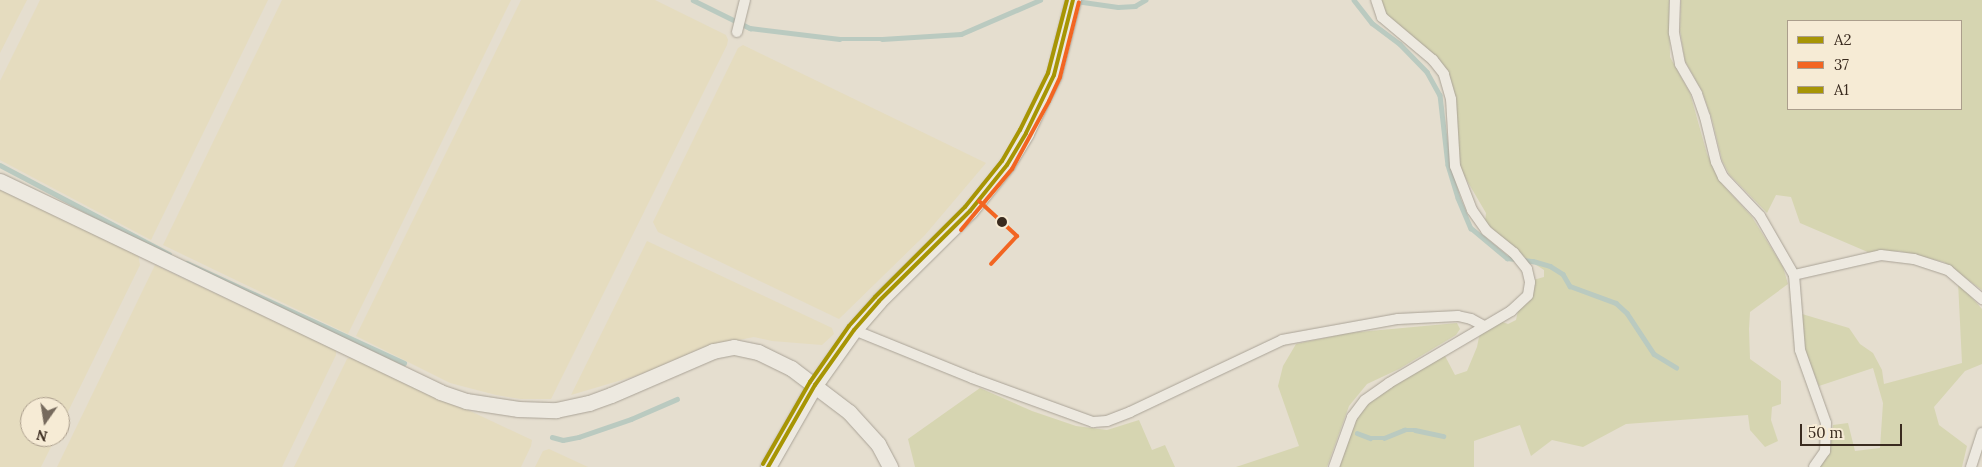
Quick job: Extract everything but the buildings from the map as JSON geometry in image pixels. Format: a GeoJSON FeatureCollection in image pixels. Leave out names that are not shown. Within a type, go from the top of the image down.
{"type":"FeatureCollection","features":[{"type":"Feature","properties":{"kind":"street"},"geometry":{"type":"LineString","coordinates":[[739,25],[745,0]]}},
{"type":"Feature","properties":{"kind":"street"},"geometry":{"type":"LineString","coordinates":[[1334,467],[1352,417],[1366,400],[1389,383],[1510,311],[1528,295],[1530,282],[1527,269],[1514,253],[1486,230],[1468,201],[1455,166],[1451,100],[1444,74],[1433,60],[1382,16],[1376,0]]}},
{"type":"Feature","properties":{"kind":"street"},"geometry":{"type":"LineString","coordinates":[[1675,0],[1674,33],[1680,64],[1697,94],[1705,117],[1716,162],[1723,177],[1760,216],[1794,275],[1800,350],[1826,422],[1825,451],[1814,467]]}},
{"type":"Feature","properties":{"kind":"street"},"geometry":{"type":"LineString","coordinates":[[768,467],[816,385],[854,330],[878,301],[970,211],[1006,165],[1026,133],[1048,90],[1072,5]]}},
{"type":"Feature","properties":{"kind":"street"},"geometry":{"type":"LineString","coordinates":[[0,181],[154,248],[348,342],[440,392],[466,400],[518,410],[556,410],[589,403],[713,351],[734,348],[758,352],[784,363],[816,385],[849,412],[878,444],[890,467]]}},
{"type":"Feature","properties":{"kind":"street"},"geometry":{"type":"LineString","coordinates":[[1794,275],[1881,255],[1914,259],[1948,270],[1982,299]]}},
{"type":"Feature","properties":{"kind":"street"},"geometry":{"type":"LineString","coordinates":[[854,330],[990,384],[1093,422],[1107,421],[1130,412],[1282,340],[1398,319],[1458,316],[1471,319],[1484,326]]}},
{"type":"Feature","properties":{"kind":"street"},"geometry":{"type":"LineString","coordinates":[[1971,467],[1982,433]]}},
{"type":"Feature","properties":{"kind":"shaded area"},"geometry":{"type":"Polygon","coordinates":[[[0,0],[27,0],[0,53],[0,0]]]}},
{"type":"Feature","properties":{"kind":"shaded area"},"geometry":{"type":"Polygon","coordinates":[[[40,0],[268,0],[151,240],[0,160],[0,81],[40,0]]]}},
{"type":"Feature","properties":{"kind":"shaded area"},"geometry":{"type":"Polygon","coordinates":[[[282,0],[511,0],[348,334],[163,245],[282,0]]]}},
{"type":"Feature","properties":{"kind":"shaded area"},"geometry":{"type":"Polygon","coordinates":[[[521,0],[655,0],[726,35],[728,40],[551,399],[521,399],[496,395],[450,383],[356,336],[521,0]]]}},
{"type":"Feature","properties":{"kind":"shaded area"},"geometry":{"type":"Polygon","coordinates":[[[743,45],[986,163],[925,235],[839,319],[658,232],[653,222],[738,48],[743,45]]]}},
{"type":"Feature","properties":{"kind":"shaded area"},"geometry":{"type":"Polygon","coordinates":[[[0,190],[138,254],[140,265],[70,408],[70,397],[20,397],[20,447],[51,447],[41,467],[0,467],[0,190]]]}},
{"type":"Feature","properties":{"kind":"shaded area"},"geometry":{"type":"Polygon","coordinates":[[[647,241],[832,328],[834,334],[822,345],[772,341],[754,337],[704,347],[642,374],[571,395],[647,241]]]}},
{"type":"Feature","properties":{"kind":"shaded area"},"geometry":{"type":"Polygon","coordinates":[[[155,265],[336,350],[336,355],[282,467],[57,467],[67,447],[70,447],[70,440],[155,265]]]}},
{"type":"Feature","properties":{"kind":"shaded area"},"geometry":{"type":"Polygon","coordinates":[[[353,356],[532,440],[521,467],[294,467],[347,359],[353,356]]]}},
{"type":"Feature","properties":{"kind":"shaded area"},"geometry":{"type":"Polygon","coordinates":[[[549,449],[588,467],[535,467],[543,451],[549,449]]]}},
{"type":"Feature","properties":{"kind":"green space"},"geometry":{"type":"Polygon","coordinates":[[[1380,0],[1669,0],[1670,57],[1690,93],[1707,154],[1722,184],[1752,217],[1783,267],[1788,284],[1750,312],[1750,359],[1781,381],[1781,404],[1772,407],[1771,420],[1778,441],[1765,447],[1750,430],[1748,415],[1626,424],[1583,447],[1552,440],[1531,456],[1520,425],[1474,441],[1474,467],[1338,467],[1355,419],[1381,391],[1444,354],[1455,375],[1467,371],[1477,347],[1480,332],[1500,321],[1508,324],[1516,320],[1518,311],[1533,280],[1544,277],[1544,270],[1521,255],[1485,223],[1486,213],[1459,167],[1449,77],[1443,65],[1386,14],[1380,0]]]}},
{"type":"Feature","properties":{"kind":"green space"},"geometry":{"type":"Polygon","coordinates":[[[1681,0],[1982,0],[1982,290],[1944,262],[1899,251],[1870,253],[1800,223],[1791,197],[1776,195],[1767,213],[1729,174],[1722,160],[1712,119],[1702,91],[1685,61],[1680,30],[1681,0]]]}},
{"type":"Feature","properties":{"kind":"green space"},"geometry":{"type":"Polygon","coordinates":[[[1958,282],[1982,309],[1982,364],[1965,371],[1934,407],[1939,425],[1967,446],[1962,467],[1820,467],[1830,449],[1833,425],[1848,423],[1855,451],[1880,448],[1883,403],[1873,368],[1819,386],[1805,350],[1802,314],[1849,328],[1860,344],[1873,353],[1882,370],[1884,384],[1962,363],[1958,282]]]}},
{"type":"Feature","properties":{"kind":"green space"},"geometry":{"type":"Polygon","coordinates":[[[1457,323],[1460,329],[1456,335],[1399,369],[1367,384],[1349,406],[1327,467],[1236,467],[1299,446],[1278,386],[1283,366],[1296,344],[1348,333],[1457,323]]]}},
{"type":"Feature","properties":{"kind":"green space"},"geometry":{"type":"Polygon","coordinates":[[[980,388],[1032,411],[1076,426],[1107,430],[1139,420],[1152,450],[1165,445],[1175,467],[915,467],[908,439],[980,388]]]}},
{"type":"Feature","properties":{"kind":"waterway"},"geometry":{"type":"LineString","coordinates":[[693,0],[750,28],[839,39],[882,39],[961,34],[1040,0]]}},
{"type":"Feature","properties":{"kind":"waterway"},"geometry":{"type":"LineString","coordinates":[[1076,1],[1118,7],[1135,6],[1145,0]]}},
{"type":"Feature","properties":{"kind":"waterway"},"geometry":{"type":"LineString","coordinates":[[1354,0],[1372,23],[1400,44],[1427,72],[1440,95],[1448,165],[1458,198],[1471,228],[1507,258],[1533,261],[1550,266],[1563,274],[1570,286],[1616,303],[1627,313],[1654,354],[1676,367]]}},
{"type":"Feature","properties":{"kind":"waterway"},"geometry":{"type":"LineString","coordinates":[[0,165],[169,254]]}},
{"type":"Feature","properties":{"kind":"waterway"},"geometry":{"type":"LineString","coordinates":[[187,263],[404,363]]}},
{"type":"Feature","properties":{"kind":"waterway"},"geometry":{"type":"LineString","coordinates":[[552,437],[563,440],[579,437],[631,419],[677,399]]}},
{"type":"Feature","properties":{"kind":"waterway"},"geometry":{"type":"LineString","coordinates":[[1357,433],[1370,438],[1384,438],[1404,430],[1415,430],[1443,436]]}},
{"type":"Feature","properties":{"kind":"transit line","name":"A1"},"geometry":{"type":"LineString","coordinates":[[763,464],[810,382],[849,326],[875,297],[965,207],[1002,161],[1020,130],[1048,73],[1067,0]]}},
{"type":"Feature","properties":{"kind":"transit line","name":"A2"},"geometry":{"type":"LineString","coordinates":[[768,467],[815,385],[854,330],[879,301],[970,211],[1007,165],[1026,133],[1054,75],[1073,0]]}},
{"type":"Feature","properties":{"kind":"transit line","name":"37"},"geometry":{"type":"LineString","coordinates":[[961,230],[1012,169],[1049,101],[1060,77],[1079,2]]}},
{"type":"Feature","properties":{"kind":"transit line","name":"37"},"geometry":{"type":"LineString","coordinates":[[979,201],[1017,236],[991,264]]}}]}
